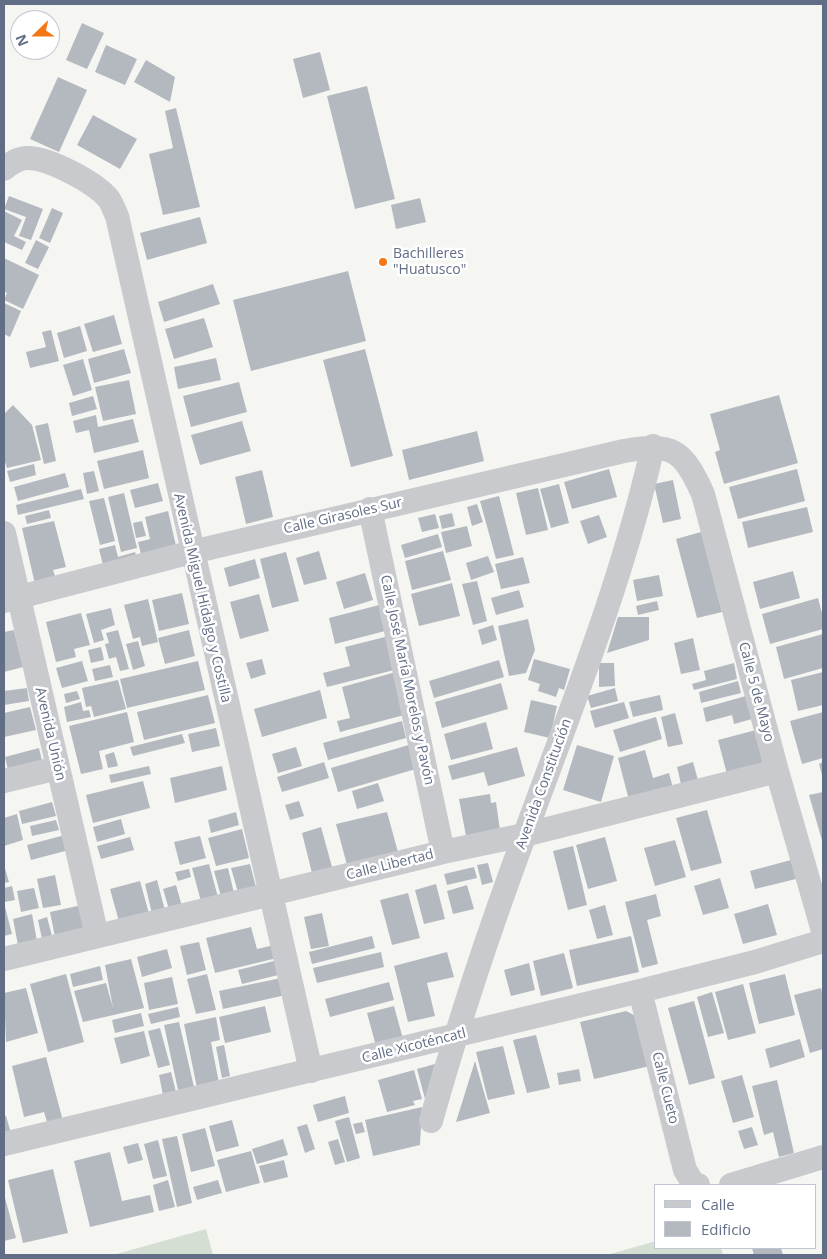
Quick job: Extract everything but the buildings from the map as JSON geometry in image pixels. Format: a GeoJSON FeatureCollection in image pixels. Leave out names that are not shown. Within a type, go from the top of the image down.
{"type":"FeatureCollection","features":[{"type":"Feature","properties":{"kind":"street","name":"Avenida Miguel Hidalgo y Costilla"},"geometry":{"type":"LineString","coordinates":[[4,169],[12,162],[27,158],[45,162],[91,184],[108,199],[117,216],[311,1071]]}},
{"type":"Feature","properties":{"kind":"street","name":"Calle Girasoles Sur"},"geometry":{"type":"LineString","coordinates":[[11,600],[192,552],[624,450],[653,446],[668,448],[681,457]]}},
{"type":"Feature","properties":{"kind":"street","name":"Avenida Constitución"},"geometry":{"type":"LineString","coordinates":[[431,1121],[454,1036],[524,835],[589,664],[630,535],[653,446]]}},
{"type":"Feature","properties":{"kind":"street","name":"Calle 5 de Mayo"},"geometry":{"type":"LineString","coordinates":[[681,457],[694,475],[702,494],[777,771],[823,931]]}},
{"type":"Feature","properties":{"kind":"street","name":"Calle José María Morelos y Pavón"},"geometry":{"type":"LineString","coordinates":[[370,509],[443,852]]}},
{"type":"Feature","properties":{"kind":"street","name":"Avenida Unión"},"geometry":{"type":"LineString","coordinates":[[4,532],[11,600],[58,768],[97,936]]}},
{"type":"Feature","properties":{"kind":"street"},"geometry":{"type":"LineString","coordinates":[[4,781],[58,768]]}},
{"type":"Feature","properties":{"kind":"street","name":"Calle Libertad"},"geometry":{"type":"LineString","coordinates":[[4,960],[443,852],[524,835],[777,771]]}},
{"type":"Feature","properties":{"kind":"street","name":"Calle Xicoténcatl"},"geometry":{"type":"LineString","coordinates":[[4,1144],[640,991],[764,960],[823,941]]}},
{"type":"Feature","properties":{"kind":"street","name":"Calle Cueto"},"geometry":{"type":"LineString","coordinates":[[640,991],[685,1170],[696,1184]]}},
{"type":"Feature","properties":{"kind":"street"},"geometry":{"type":"LineString","coordinates":[[733,1184],[823,1157]]}},
{"type":"Feature","properties":{"kind":"shaded area"},"geometry":{"type":"Polygon","coordinates":[[[206,1229],[213,1255],[113,1255],[206,1229]]]}},
{"type":"Feature","properties":{"kind":"shaded area"},"geometry":{"type":"Polygon","coordinates":[[[654,1242],[654,1249],[721,1249],[723,1255],[607,1255],[654,1242]]]}},
{"type":"Feature","properties":{"kind":"place","name":"Bachilleres \"Huatusco\""},"geometry":{"type":"Point","coordinates":[383,262]}}]}
